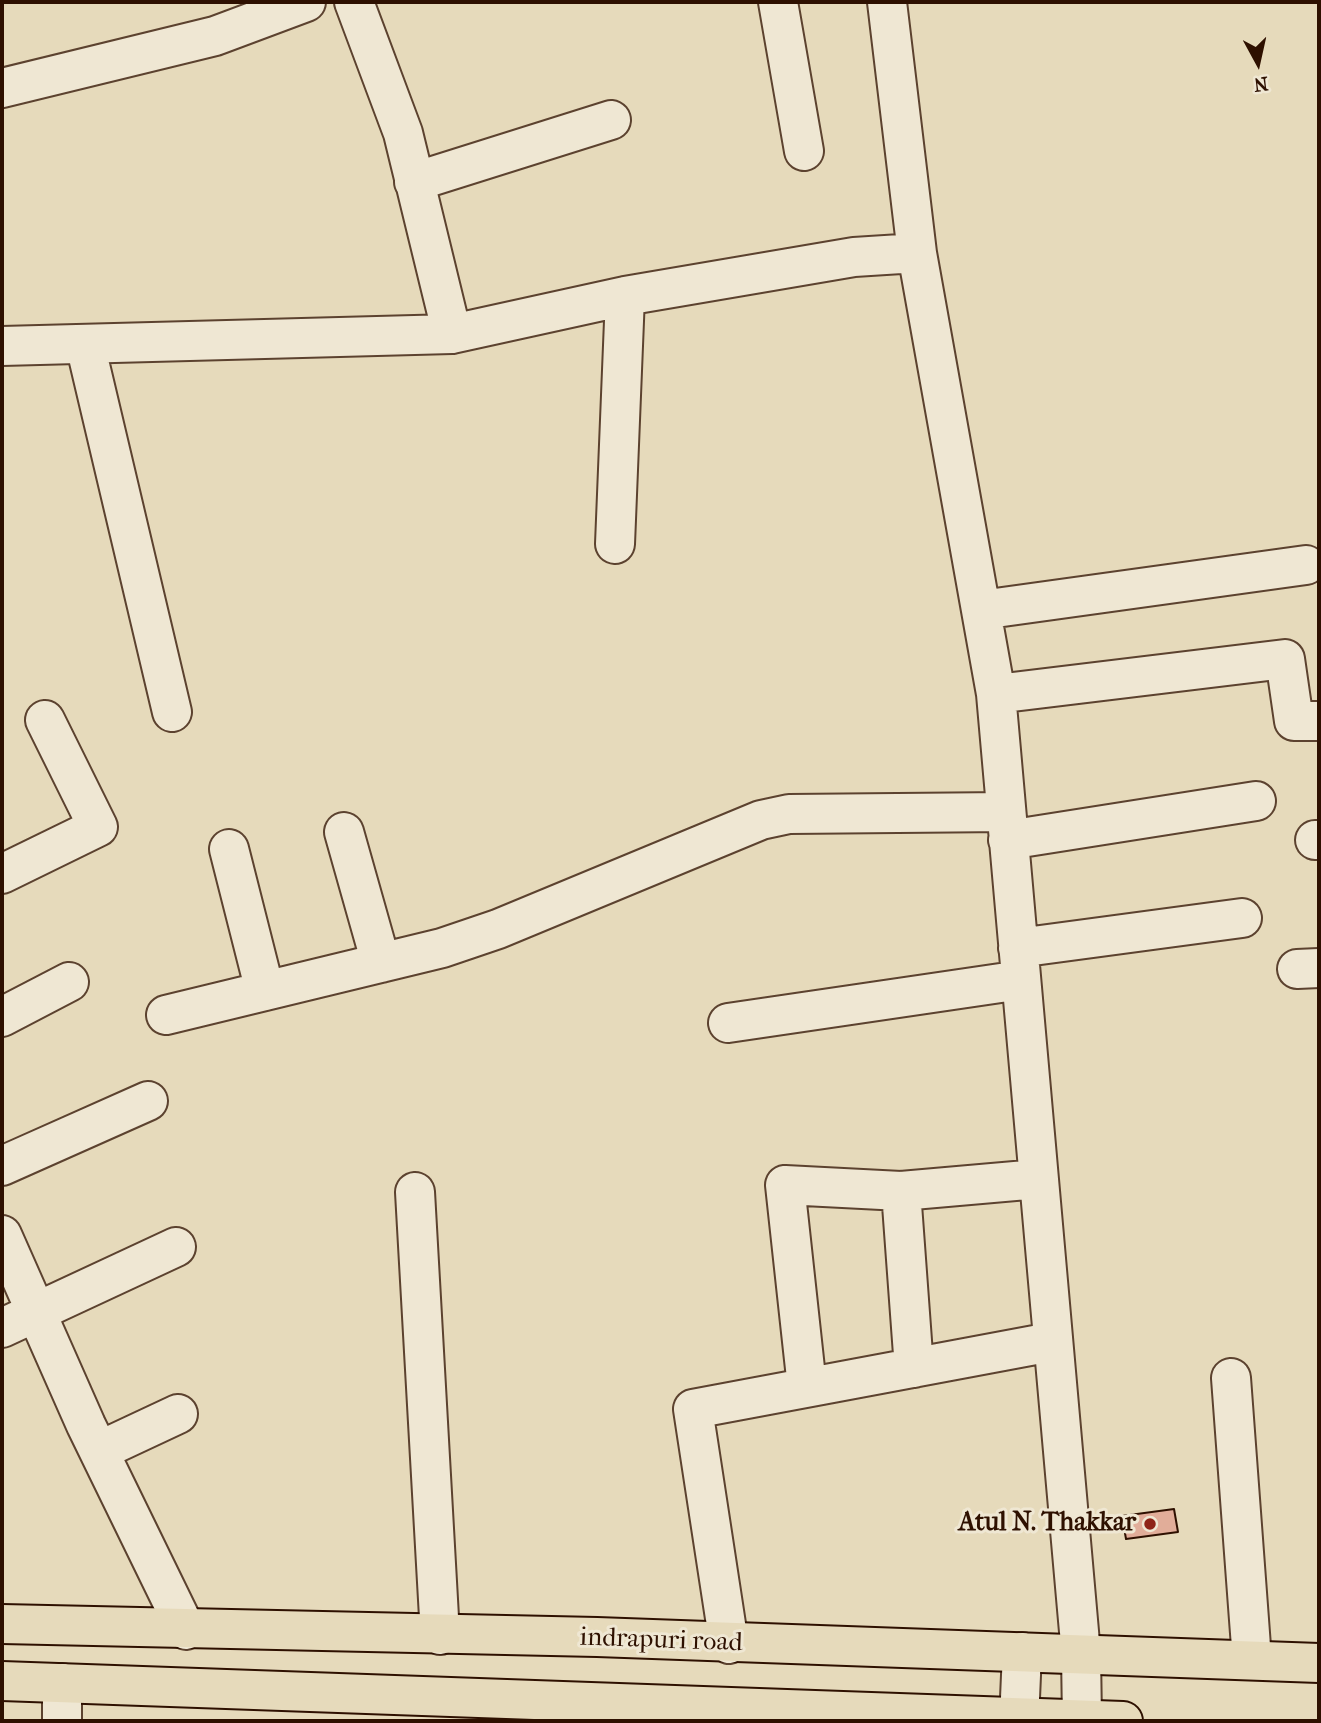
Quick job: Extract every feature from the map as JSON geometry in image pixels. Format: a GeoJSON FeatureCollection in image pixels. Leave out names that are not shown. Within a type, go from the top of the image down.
{"type":"FeatureCollection","features":[{"type":"Feature","properties":{"kind":"main road","name":"indrapuri road"},"geometry":{"type":"LineString","coordinates":[[2,1624],[597,1637],[729,1644],[1319,1663]]}},
{"type":"Feature","properties":{"kind":"main road"},"geometry":{"type":"LineString","coordinates":[[2,1681],[701,1713],[1123,1721]]}},
{"type":"Feature","properties":{"kind":"street"},"geometry":{"type":"LineString","coordinates":[[2,88],[215,36],[306,2]]}},
{"type":"Feature","properties":{"kind":"street"},"geometry":{"type":"LineString","coordinates":[[354,2],[403,133],[452,334]]}},
{"type":"Feature","properties":{"kind":"street"},"geometry":{"type":"LineString","coordinates":[[778,2],[804,151]]}},
{"type":"Feature","properties":{"kind":"street"},"geometry":{"type":"LineString","coordinates":[[887,2],[918,254],[996,694],[1051,1342],[1081,1654],[1082,1720]]}},
{"type":"Feature","properties":{"kind":"street"},"geometry":{"type":"LineString","coordinates":[[414,182],[611,120]]}},
{"type":"Feature","properties":{"kind":"street"},"geometry":{"type":"LineString","coordinates":[[2,346],[452,334],[625,296],[854,257],[918,254]]}},
{"type":"Feature","properties":{"kind":"street"},"geometry":{"type":"LineString","coordinates":[[615,544],[625,296]]}},
{"type":"Feature","properties":{"kind":"street"},"geometry":{"type":"LineString","coordinates":[[85,344],[172,712]]}},
{"type":"Feature","properties":{"kind":"street"},"geometry":{"type":"LineString","coordinates":[[981,610],[1307,565]]}},
{"type":"Feature","properties":{"kind":"street"},"geometry":{"type":"LineString","coordinates":[[996,694],[1285,659],[1294,721],[1319,721]]}},
{"type":"Feature","properties":{"kind":"street"},"geometry":{"type":"LineString","coordinates":[[2,874],[98,827],[46,720]]}},
{"type":"Feature","properties":{"kind":"street"},"geometry":{"type":"LineString","coordinates":[[166,1015],[442,948],[498,929],[761,820],[789,814],[1007,826],[1255,801]]}},
{"type":"Feature","properties":{"kind":"street"},"geometry":{"type":"LineString","coordinates":[[344,832],[381,963]]}},
{"type":"Feature","properties":{"kind":"street"},"geometry":{"type":"LineString","coordinates":[[229,849],[265,991]]}},
{"type":"Feature","properties":{"kind":"street"},"geometry":{"type":"LineString","coordinates":[[728,1023],[1242,918]]}},
{"type":"Feature","properties":{"kind":"street"},"geometry":{"type":"LineString","coordinates":[[2,1017],[69,982]]}},
{"type":"Feature","properties":{"kind":"street"},"geometry":{"type":"LineString","coordinates":[[2,1166],[148,1101]]}},
{"type":"Feature","properties":{"kind":"street"},"geometry":{"type":"LineString","coordinates":[[807,1387],[785,1185],[901,1191],[1038,1179]]}},
{"type":"Feature","properties":{"kind":"street"},"geometry":{"type":"LineString","coordinates":[[901,1191],[914,1368]]}},
{"type":"Feature","properties":{"kind":"street"},"geometry":{"type":"LineString","coordinates":[[415,1192],[440,1635]]}},
{"type":"Feature","properties":{"kind":"street"},"geometry":{"type":"LineString","coordinates":[[2,1235],[99,1451],[186,1630]]}},
{"type":"Feature","properties":{"kind":"street"},"geometry":{"type":"LineString","coordinates":[[2,1328],[176,1247]]}},
{"type":"Feature","properties":{"kind":"street"},"geometry":{"type":"LineString","coordinates":[[729,1644],[693,1409],[1051,1342]]}},
{"type":"Feature","properties":{"kind":"street"},"geometry":{"type":"LineString","coordinates":[[1231,1378],[1252,1660]]}},
{"type":"Feature","properties":{"kind":"street"},"geometry":{"type":"LineString","coordinates":[[99,1451],[178,1414]]}},
{"type":"Feature","properties":{"kind":"street"},"geometry":{"type":"LineString","coordinates":[[1019,1720],[1022,1652]]}},
{"type":"Feature","properties":{"kind":"street"},"geometry":{"type":"LineString","coordinates":[[62,1684],[62,1721]]}},
{"type":"Feature","properties":{"kind":"building","name":"Atul N. Thakkar"},"geometry":{"type":"Polygon","coordinates":[[[1174,1509],[1178,1532],[1126,1539],[1122,1516],[1174,1509]]]}},
{"type":"Feature","properties":{"kind":"place","name":"Atul N. Thakkar"},"geometry":{"type":"Point","coordinates":[1150,1524]}}]}
